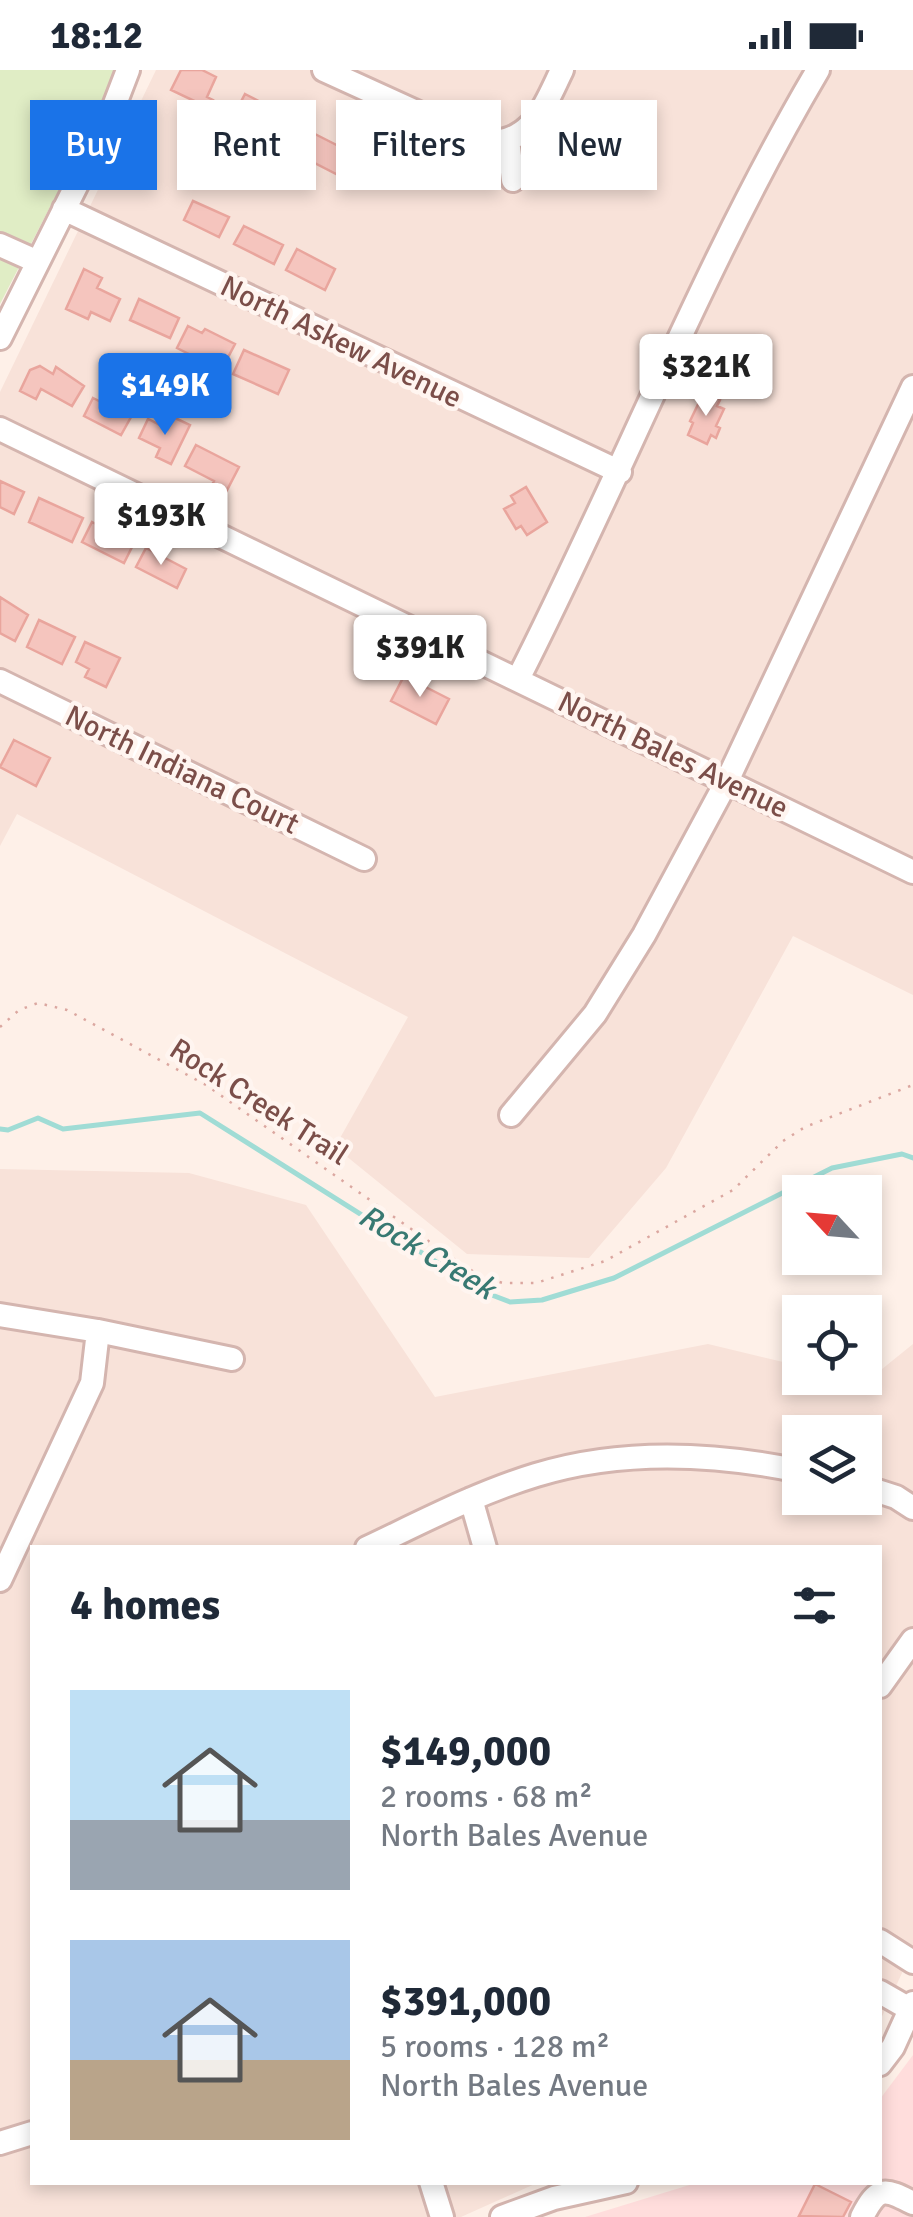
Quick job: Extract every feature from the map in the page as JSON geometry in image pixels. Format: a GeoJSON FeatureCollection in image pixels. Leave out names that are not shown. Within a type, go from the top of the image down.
{"type":"FeatureCollection","features":[{"type":"Feature","properties":{"kind":"street"},"geometry":{"type":"LineString","coordinates":[[0,338],[108,122],[128,70]]}},
{"type":"Feature","properties":{"kind":"street"},"geometry":{"type":"LineString","coordinates":[[324,70],[482,142],[508,140],[535,123],[562,70]]}},
{"type":"Feature","properties":{"kind":"street"},"geometry":{"type":"LineString","coordinates":[[518,678],[620,472],[678,340],[790,117],[818,70]]}},
{"type":"Feature","properties":{"kind":"street"},"geometry":{"type":"LineString","coordinates":[[508,140],[514,180]]}},
{"type":"Feature","properties":{"kind":"street","name":"North Askew Avenue"},"geometry":{"type":"LineString","coordinates":[[64,209],[620,472]]}},
{"type":"Feature","properties":{"kind":"street"},"geometry":{"type":"LineString","coordinates":[[0,245],[38,262]]}},
{"type":"Feature","properties":{"kind":"street"},"geometry":{"type":"LineString","coordinates":[[511,1116],[574,1042],[624,970],[727,781],[913,387]]}},
{"type":"Feature","properties":{"kind":"street","name":"North Bales Avenue"},"geometry":{"type":"LineString","coordinates":[[0,429],[913,872]]}},
{"type":"Feature","properties":{"kind":"street","name":"North Indiana Court"},"geometry":{"type":"LineString","coordinates":[[0,681],[364,859]]}},
{"type":"Feature","properties":{"kind":"street"},"geometry":{"type":"LineString","coordinates":[[0,1315],[232,1359]]}},
{"type":"Feature","properties":{"kind":"street"},"geometry":{"type":"LineString","coordinates":[[0,1580],[92,1383],[98,1331]]}},
{"type":"Feature","properties":{"kind":"street"},"geometry":{"type":"LineString","coordinates":[[380,1545],[472,1500],[538,1474],[629,1457],[723,1459],[782,1468]]}},
{"type":"Feature","properties":{"kind":"street"},"geometry":{"type":"LineString","coordinates":[[882,1493],[913,1508]]}},
{"type":"Feature","properties":{"kind":"street"},"geometry":{"type":"LineString","coordinates":[[472,1500],[484,1545]]}},
{"type":"Feature","properties":{"kind":"street"},"geometry":{"type":"LineString","coordinates":[[882,1683],[913,1640]]}},
{"type":"Feature","properties":{"kind":"street"},"geometry":{"type":"LineString","coordinates":[[882,1942],[913,1962]]}},
{"type":"Feature","properties":{"kind":"street"},"geometry":{"type":"LineString","coordinates":[[882,1993],[912,2008],[882,2061]]}},
{"type":"Feature","properties":{"kind":"street"},"geometry":{"type":"LineString","coordinates":[[0,2143],[30,2135]]}},
{"type":"Feature","properties":{"kind":"street"},"geometry":{"type":"LineString","coordinates":[[432,2185],[442,2217]]}},
{"type":"Feature","properties":{"kind":"street"},"geometry":{"type":"LineString","coordinates":[[502,2217],[548,2210],[618,2185]]}},
{"type":"Feature","properties":{"kind":"street"},"geometry":{"type":"LineString","coordinates":[[862,2217],[876,2194],[890,2192],[913,2202]]}},
{"type":"Feature","properties":{"kind":"path","name":"Rock Creek Trail"},"geometry":{"type":"LineString","coordinates":[[0,1027],[19,1010],[38,1003],[67,1010],[206,1085],[454,1259],[482,1277],[504,1283],[536,1283],[605,1262],[732,1190],[805,1126],[913,1085]]}},
{"type":"Feature","properties":{"kind":"shaded area"},"geometry":{"type":"Polygon","coordinates":[[[156,70],[913,70],[913,995],[793,936],[666,1168],[589,1258],[467,1254],[335,1147],[408,1017],[17,814],[0,846],[0,392],[98,190],[157,190],[157,100],[141,100],[156,70]]]}},
{"type":"Feature","properties":{"kind":"shaded area"},"geometry":{"type":"Polygon","coordinates":[[[0,1169],[189,1173],[306,1205],[435,1397],[708,1344],[782,1362],[782,1395],[882,1395],[882,1369],[913,1344],[913,1949],[882,2017],[882,1545],[30,1545],[30,2185],[533,2185],[461,2217],[0,2217],[0,1169]]]}},
{"type":"Feature","properties":{"kind":"shaded area"},"geometry":{"type":"Polygon","coordinates":[[[913,2055],[913,2217],[585,2217],[689,2185],[882,2185],[882,2096],[913,2055]]]}},
{"type":"Feature","properties":{"kind":"green space"},"geometry":{"type":"Polygon","coordinates":[[[0,70],[115,70],[102,100],[30,100],[30,190],[59,190],[0,304],[0,70]]]}},
{"type":"Feature","properties":{"kind":"building"},"geometry":{"type":"Polygon","coordinates":[[[181,70],[202,70],[216,77],[207,97],[213,100],[192,100],[171,90],[181,70]]]}},
{"type":"Feature","properties":{"kind":"building"},"geometry":{"type":"Polygon","coordinates":[[[316,135],[336,145],[336,174],[316,164],[316,135]]]}},
{"type":"Feature","properties":{"kind":"building"},"geometry":{"type":"Polygon","coordinates":[[[193,201],[229,217],[219,237],[184,220],[193,201]]]}},
{"type":"Feature","properties":{"kind":"building"},"geometry":{"type":"Polygon","coordinates":[[[244,226],[283,245],[274,264],[234,244],[244,226]]]}},
{"type":"Feature","properties":{"kind":"building"},"geometry":{"type":"Polygon","coordinates":[[[297,249],[335,269],[325,290],[286,270],[297,249]]]}},
{"type":"Feature","properties":{"kind":"building"},"geometry":{"type":"Polygon","coordinates":[[[84,269],[102,278],[97,288],[120,299],[110,321],[91,312],[88,319],[66,309],[84,269]]]}},
{"type":"Feature","properties":{"kind":"building"},"geometry":{"type":"Polygon","coordinates":[[[139,299],[179,318],[170,338],[130,320],[139,299]]]}},
{"type":"Feature","properties":{"kind":"building"},"geometry":{"type":"Polygon","coordinates":[[[188,326],[202,333],[205,329],[235,344],[225,363],[211,355],[207,363],[177,348],[188,326]]]}},
{"type":"Feature","properties":{"kind":"building"},"geometry":{"type":"Polygon","coordinates":[[[244,350],[289,370],[278,394],[233,374],[244,350]]]}},
{"type":"Feature","properties":{"kind":"building"},"geometry":{"type":"Polygon","coordinates":[[[40,366],[53,374],[56,367],[84,386],[72,406],[41,389],[36,399],[20,391],[30,370],[40,366]]]}},
{"type":"Feature","properties":{"kind":"building"},"geometry":{"type":"Polygon","coordinates":[[[704,392],[720,400],[717,406],[724,409],[716,426],[720,428],[716,438],[711,435],[707,444],[688,435],[693,423],[690,421],[704,392]]]}},
{"type":"Feature","properties":{"kind":"building"},"geometry":{"type":"Polygon","coordinates":[[[93,398],[131,417],[121,435],[84,416],[93,398]]]}},
{"type":"Feature","properties":{"kind":"building"},"geometry":{"type":"Polygon","coordinates":[[[173,417],[190,425],[171,464],[156,457],[160,448],[139,438],[148,419],[168,429],[173,417]]]}},
{"type":"Feature","properties":{"kind":"building"},"geometry":{"type":"Polygon","coordinates":[[[196,445],[239,467],[226,492],[185,466],[196,445]]]}},
{"type":"Feature","properties":{"kind":"building"},"geometry":{"type":"Polygon","coordinates":[[[0,481],[24,492],[14,514],[0,507],[0,481]]]}},
{"type":"Feature","properties":{"kind":"building"},"geometry":{"type":"Polygon","coordinates":[[[526,487],[547,522],[527,535],[521,526],[516,529],[504,509],[515,503],[511,496],[526,487]]]}},
{"type":"Feature","properties":{"kind":"building"},"geometry":{"type":"Polygon","coordinates":[[[39,498],[83,518],[72,542],[29,522],[39,498]]]}},
{"type":"Feature","properties":{"kind":"building"},"geometry":{"type":"Polygon","coordinates":[[[92,522],[134,543],[124,563],[82,542],[92,522]]]}},
{"type":"Feature","properties":{"kind":"building"},"geometry":{"type":"Polygon","coordinates":[[[146,548],[186,569],[177,588],[136,567],[146,548]]]}},
{"type":"Feature","properties":{"kind":"building"},"geometry":{"type":"Polygon","coordinates":[[[0,597],[28,615],[15,641],[0,633],[0,597]]]}},
{"type":"Feature","properties":{"kind":"building"},"geometry":{"type":"Polygon","coordinates":[[[39,620],[75,637],[62,664],[27,647],[39,620]]]}},
{"type":"Feature","properties":{"kind":"building"},"geometry":{"type":"Polygon","coordinates":[[[85,642],[120,658],[106,687],[85,677],[89,669],[76,662],[85,642]]]}},
{"type":"Feature","properties":{"kind":"building"},"geometry":{"type":"Polygon","coordinates":[[[404,676],[449,699],[436,724],[391,701],[404,676]]]}},
{"type":"Feature","properties":{"kind":"building"},"geometry":{"type":"Polygon","coordinates":[[[14,740],[50,758],[36,786],[0,767],[14,740]]]}},
{"type":"Feature","properties":{"kind":"building"},"geometry":{"type":"Polygon","coordinates":[[[814,2185],[851,2202],[843,2217],[799,2216],[814,2185]]]}},
{"type":"Feature","properties":{"kind":"waterway","name":"Rock Creek"},"geometry":{"type":"LineString","coordinates":[[0,1129],[8,1130],[38,1118],[63,1129],[200,1113],[484,1292],[510,1302],[542,1300],[614,1278],[832,1168],[902,1154],[913,1158]]}}]}
